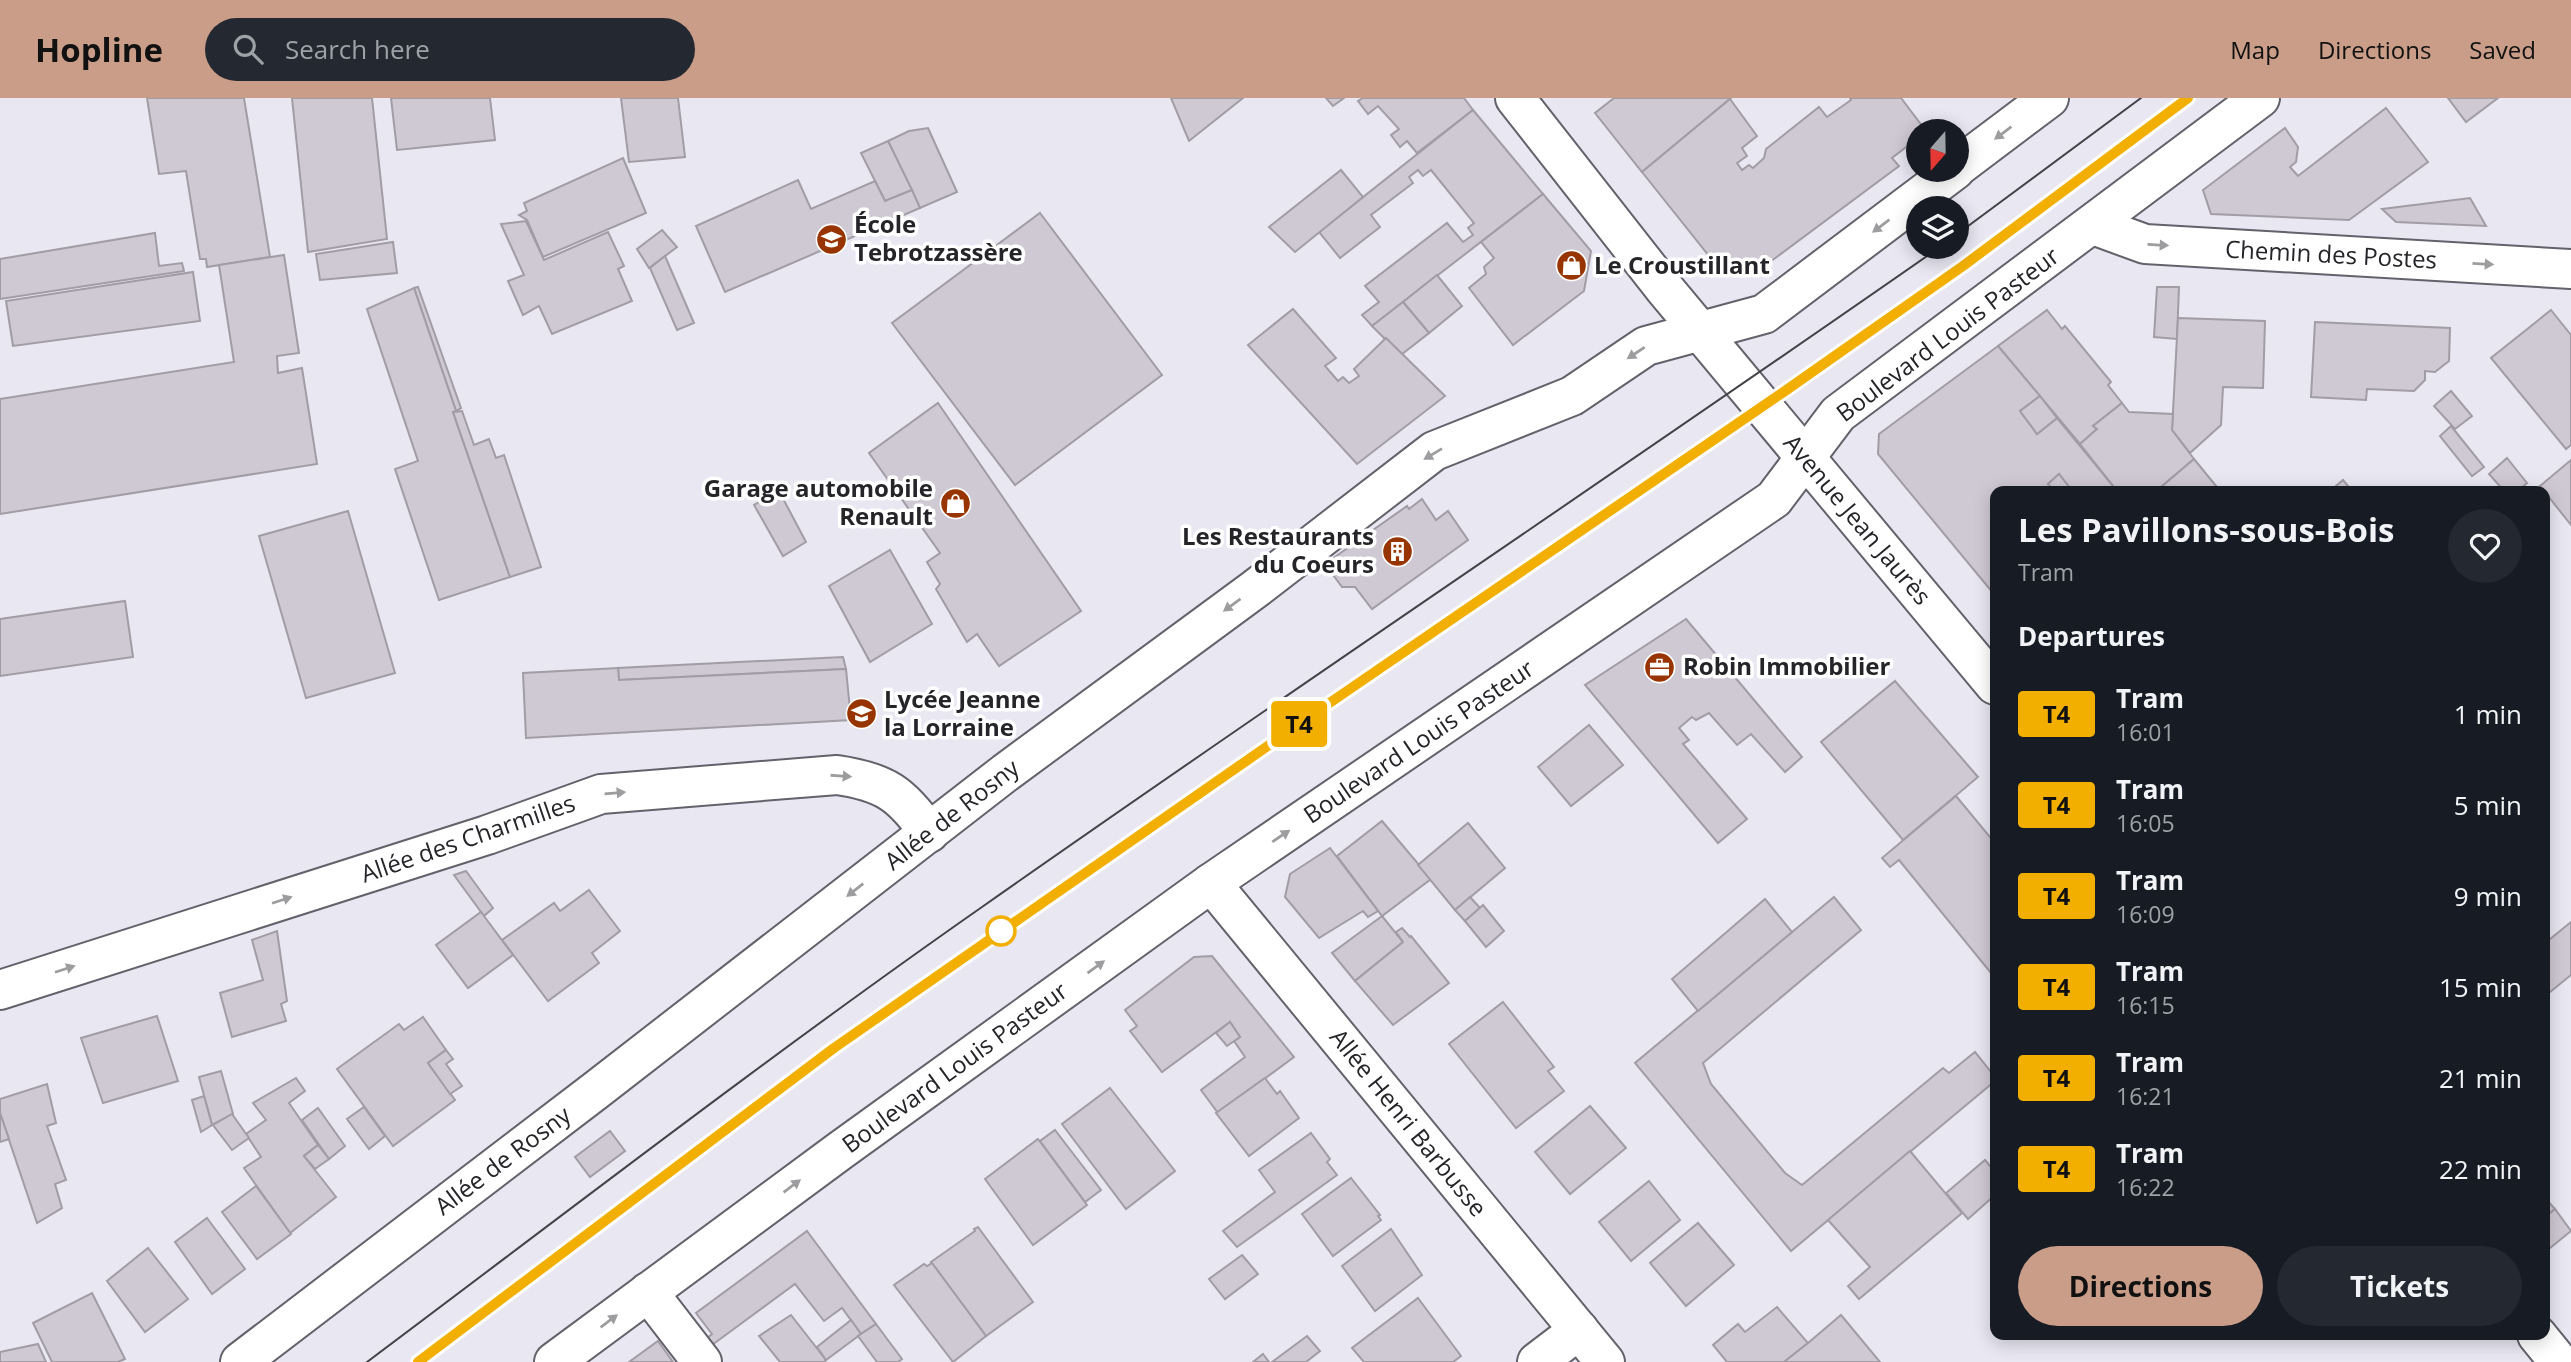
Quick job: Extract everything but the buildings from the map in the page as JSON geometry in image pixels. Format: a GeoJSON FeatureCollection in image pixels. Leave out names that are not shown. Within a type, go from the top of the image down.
{"type":"FeatureCollection","features":[{"type":"Feature","properties":{"kind":"street","name":"Avenue Jean Jaurès"},"geometry":{"type":"LineString","coordinates":[[1515,98],[1710,343],[1990,679]]}},
{"type":"Feature","properties":{"kind":"street","name":"Allée de Rosny"},"geometry":{"type":"LineString","coordinates":[[1969,159],[2049,98]]}},
{"type":"Feature","properties":{"kind":"street","name":"Boulevard Louis Pasteur"},"geometry":{"type":"LineString","coordinates":[[554,1362],[1211,883],[1774,499],[1838,414],[2260,98]]}},
{"type":"Feature","properties":{"kind":"street","name":"Allée de Rosny"},"geometry":{"type":"LineString","coordinates":[[240,1362],[1005,773],[1255,589],[1434,451],[1572,396],[1646,346],[1710,343],[1764,314],[1939,182]]}},
{"type":"Feature","properties":{"kind":"street","name":"Chemin des Postes"},"geometry":{"type":"LineString","coordinates":[[2093,225],[2145,244],[2571,270]]}},
{"type":"Feature","properties":{"kind":"street","name":"Allée des Charmilles"},"geometry":{"type":"LineString","coordinates":[[0,990],[487,835],[601,794],[837,775],[859,778],[899,796],[910,806],[929,833]]}},
{"type":"Feature","properties":{"kind":"street","name":"Allée Henri Barbusse"},"geometry":{"type":"LineString","coordinates":[[1211,883],[1605,1362]]}},
{"type":"Feature","properties":{"kind":"street"},"geometry":{"type":"LineString","coordinates":[[648,1292],[702,1362]]}},
{"type":"Feature","properties":{"kind":"street"},"geometry":{"type":"LineString","coordinates":[[1537,1362],[1578,1330]]}},
{"type":"Feature","properties":{"kind":"street"},"geometry":{"type":"LineString","coordinates":[[2541,1340],[2559,1362]]}},
{"type":"Feature","properties":{"kind":"tram line"},"geometry":{"type":"LineString","coordinates":[[1969,225],[2141,98]]}},
{"type":"Feature","properties":{"kind":"tram line"},"geometry":{"type":"LineString","coordinates":[[418,1362],[834,1048],[1328,704],[1763,407],[1963,266],[2188,98]]}},
{"type":"Feature","properties":{"kind":"tram line","name":"T4"},"geometry":{"type":"LineString","coordinates":[[418,1362],[834,1048],[1328,704],[1785,391],[1963,266],[2188,98]]}},
{"type":"Feature","properties":{"kind":"tram line"},"geometry":{"type":"LineString","coordinates":[[367,1362],[904,962],[1923,259]]}},
{"type":"Feature","properties":{"kind":"place","name":"École Tebrotzassère"},"geometry":{"type":"Point","coordinates":[831,239]}},
{"type":"Feature","properties":{"kind":"place","name":"Le Croustillant"},"geometry":{"type":"Point","coordinates":[1571,266]}},
{"type":"Feature","properties":{"kind":"place","name":"Garage automobile Renault"},"geometry":{"type":"Point","coordinates":[956,503]}},
{"type":"Feature","properties":{"kind":"place","name":"Les Restaurants du Coeurs"},"geometry":{"type":"Point","coordinates":[1397,551]}},
{"type":"Feature","properties":{"kind":"place","name":"Robin Immobilier"},"geometry":{"type":"Point","coordinates":[1660,667]}},
{"type":"Feature","properties":{"kind":"place","name":"Lycée Jeanne la Lorraine"},"geometry":{"type":"Point","coordinates":[861,714]}}]}
